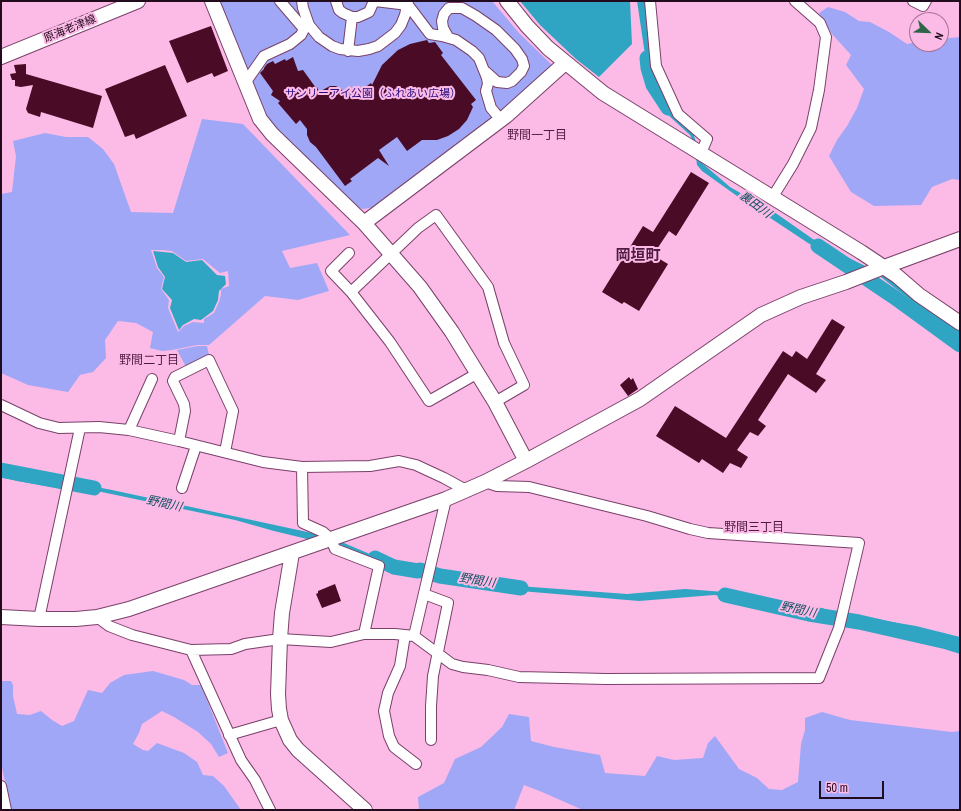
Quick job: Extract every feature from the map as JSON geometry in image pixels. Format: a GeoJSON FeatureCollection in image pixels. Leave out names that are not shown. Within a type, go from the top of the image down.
{"type":"FeatureCollection","features":[{"type":"Feature","properties":{"kind":"street","name":"原海老津線"},"geometry":{"type":"LineString","coordinates":[[1,57],[138,1]]}},
{"type":"Feature","properties":{"kind":"street"},"geometry":{"type":"LineString","coordinates":[[212,1],[244,83],[260,119],[272,134],[364,223],[392,253],[420,287],[452,332],[495,402],[526,462]]}},
{"type":"Feature","properties":{"kind":"street"},"geometry":{"type":"LineString","coordinates":[[280,1],[306,27],[325,42],[348,51],[369,50],[387,40],[401,25],[408,3]]}},
{"type":"Feature","properties":{"kind":"street"},"geometry":{"type":"LineString","coordinates":[[244,83],[264,56],[290,44],[301,35],[306,27],[302,1]]}},
{"type":"Feature","properties":{"kind":"street"},"geometry":{"type":"LineString","coordinates":[[336,1],[339,10],[352,17],[364,15],[372,7],[375,1],[408,3]]}},
{"type":"Feature","properties":{"kind":"street"},"geometry":{"type":"LineString","coordinates":[[506,1],[548,48],[603,93],[884,267],[919,295],[960,323]]}},
{"type":"Feature","properties":{"kind":"street"},"geometry":{"type":"LineString","coordinates":[[650,1],[656,66],[678,114],[707,139],[701,153]]}},
{"type":"Feature","properties":{"kind":"street"},"geometry":{"type":"LineString","coordinates":[[772,198],[793,164],[812,128],[820,90],[826,37],[820,23],[795,1]]}},
{"type":"Feature","properties":{"kind":"street"},"geometry":{"type":"LineString","coordinates":[[913,1],[923,6],[926,1]]}},
{"type":"Feature","properties":{"kind":"street"},"geometry":{"type":"LineString","coordinates":[[408,3],[430,34],[456,40],[472,50],[479,58],[488,84],[486,92],[491,108],[501,120]]}},
{"type":"Feature","properties":{"kind":"street"},"geometry":{"type":"LineString","coordinates":[[448,37],[443,28],[442,21],[444,14],[449,8],[462,8],[496,30],[520,54],[524,66],[518,77],[507,83],[497,82],[484,70]]}},
{"type":"Feature","properties":{"kind":"street"},"geometry":{"type":"LineString","coordinates":[[348,51],[352,17]]}},
{"type":"Feature","properties":{"kind":"street"},"geometry":{"type":"LineString","coordinates":[[364,223],[501,120],[565,63]]}},
{"type":"Feature","properties":{"kind":"street"},"geometry":{"type":"LineString","coordinates":[[351,292],[418,228],[436,215],[488,287],[504,343],[524,385],[495,402]]}},
{"type":"Feature","properties":{"kind":"street"},"geometry":{"type":"LineString","coordinates":[[1,617],[76,619],[97,617],[129,609],[446,499],[526,462],[640,399],[761,316],[801,297],[846,282],[960,239]]}},
{"type":"Feature","properties":{"kind":"street"},"geometry":{"type":"LineString","coordinates":[[349,253],[331,271],[351,292],[390,342],[429,401],[478,374]]}},
{"type":"Feature","properties":{"kind":"street"},"geometry":{"type":"LineString","coordinates":[[179,441],[185,411],[184,404],[173,382],[175,377],[209,360],[234,411],[225,452]]}},
{"type":"Feature","properties":{"kind":"street"},"geometry":{"type":"LineString","coordinates":[[129,430],[152,380]]}},
{"type":"Feature","properties":{"kind":"street"},"geometry":{"type":"LineString","coordinates":[[1,406],[39,423],[59,428],[99,427],[129,430],[263,462],[302,467],[370,466],[399,461],[416,465],[466,490]]}},
{"type":"Feature","properties":{"kind":"street"},"geometry":{"type":"LineString","coordinates":[[40,619],[80,428]]}},
{"type":"Feature","properties":{"kind":"street"},"geometry":{"type":"LineString","coordinates":[[182,488],[196,446]]}},
{"type":"Feature","properties":{"kind":"street"},"geometry":{"type":"LineString","coordinates":[[302,467],[303,523],[323,532],[331,539],[335,549],[379,566],[364,634]]}},
{"type":"Feature","properties":{"kind":"street"},"geometry":{"type":"LineString","coordinates":[[97,617],[108,626],[132,635],[191,650],[231,649],[245,644],[280,639],[332,642],[364,634],[410,635],[452,664],[519,677],[606,679],[819,678],[839,628],[859,543],[708,533],[647,516],[529,487],[497,486],[485,482]]}},
{"type":"Feature","properties":{"kind":"street"},"geometry":{"type":"LineString","coordinates":[[416,764],[394,747],[389,736],[384,711],[388,693],[400,666],[424,594],[446,499]]}},
{"type":"Feature","properties":{"kind":"street"},"geometry":{"type":"LineString","coordinates":[[292,553],[282,613],[280,639],[278,694],[281,720],[290,740],[298,750],[365,810]]}},
{"type":"Feature","properties":{"kind":"street"},"geometry":{"type":"LineString","coordinates":[[424,594],[448,603],[433,676],[431,706],[432,740]]}},
{"type":"Feature","properties":{"kind":"street"},"geometry":{"type":"LineString","coordinates":[[191,650],[241,760],[255,780],[270,810]]}},
{"type":"Feature","properties":{"kind":"street"},"geometry":{"type":"LineString","coordinates":[[229,735],[281,720]]}},
{"type":"Feature","properties":{"kind":"street"},"geometry":{"type":"LineString","coordinates":[[1,786],[6,810]]}},
{"type":"Feature","properties":{"kind":"green space","name":"サンリーアイ公園（ふれあい広場）"},"geometry":{"type":"Polygon","coordinates":[[[217,1],[492,1],[519,33],[553,66],[509,107],[376,207],[363,209],[356,207],[291,145],[263,114],[217,1]]]}},
{"type":"Feature","properties":{"kind":"green space"},"geometry":{"type":"Polygon","coordinates":[[[828,7],[845,12],[859,21],[870,22],[907,44],[909,44],[909,52],[949,52],[949,38],[960,37],[960,180],[952,179],[932,187],[921,205],[874,206],[851,192],[829,156],[857,108],[864,89],[846,65],[851,55],[832,34],[819,13],[828,7]]]}},
{"type":"Feature","properties":{"kind":"green space"},"geometry":{"type":"Polygon","coordinates":[[[202,119],[243,124],[350,235],[282,251],[290,268],[317,263],[329,291],[298,300],[265,296],[209,345],[197,345],[162,351],[150,348],[153,332],[136,323],[118,321],[105,340],[106,358],[93,372],[80,375],[68,392],[28,385],[1,373],[1,194],[12,192],[16,156],[13,141],[45,133],[66,137],[88,137],[103,149],[114,164],[131,212],[173,213],[202,119]],[[151,250],[157,268],[164,277],[161,289],[169,300],[168,308],[178,332],[184,326],[193,322],[204,323],[204,319],[214,313],[219,302],[221,289],[229,286],[228,271],[220,273],[203,259],[186,261],[172,251],[151,250]]]}},
{"type":"Feature","properties":{"kind":"green space"},"geometry":{"type":"Polygon","coordinates":[[[207,346],[209,355],[186,367],[177,350],[207,346]]]}},
{"type":"Feature","properties":{"kind":"green space"},"geometry":{"type":"Polygon","coordinates":[[[153,671],[184,680],[192,685],[201,685],[228,753],[219,757],[211,744],[198,732],[162,711],[142,724],[133,744],[143,750],[148,751],[157,743],[184,753],[197,762],[203,775],[213,776],[224,786],[241,810],[11,810],[1,763],[1,681],[11,681],[13,685],[13,696],[17,714],[30,715],[41,711],[62,726],[74,721],[88,690],[102,693],[110,683],[124,675],[153,671]]]}},
{"type":"Feature","properties":{"kind":"green space"},"geometry":{"type":"Polygon","coordinates":[[[822,712],[850,720],[952,732],[960,731],[960,810],[583,810],[524,785],[514,810],[419,810],[418,797],[444,783],[455,759],[481,747],[502,727],[509,714],[529,717],[531,741],[554,747],[600,755],[605,773],[645,776],[657,756],[674,760],[703,758],[708,743],[715,736],[739,769],[757,778],[769,789],[782,790],[798,782],[801,744],[805,730],[805,718],[822,712]]]}},
{"type":"Feature","properties":{"kind":"water"},"geometry":{"type":"Polygon","coordinates":[[[520,1],[630,1],[632,44],[599,77],[576,59],[540,25],[520,1]]]}},
{"type":"Feature","properties":{"kind":"water","name":"裏田川"},"geometry":{"type":"Polygon","coordinates":[[[637,1],[645,1],[651,64],[669,107],[693,132],[702,163],[730,187],[777,214],[820,244],[888,277],[960,330],[960,336],[938,322],[881,277],[855,267],[808,243],[702,171],[697,165],[694,143],[690,135],[667,114],[660,102],[647,68],[637,1]]]}},
{"type":"Feature","properties":{"kind":"water"},"geometry":{"type":"Polygon","coordinates":[[[153,251],[173,253],[186,262],[202,260],[217,275],[225,276],[226,284],[219,291],[218,300],[213,311],[201,320],[194,319],[183,325],[179,330],[170,308],[172,300],[162,289],[165,277],[158,267],[153,251]]]}},
{"type":"Feature","properties":{"kind":"water","name":"野間川"},"geometry":{"type":"Polygon","coordinates":[[[1,472],[112,490],[312,533],[344,543],[386,561],[403,566],[435,571],[461,580],[491,584],[627,594],[685,589],[738,593],[822,608],[833,612],[916,626],[960,637],[960,642],[907,629],[850,621],[758,601],[714,595],[639,601],[485,588],[404,570],[340,547],[235,520],[97,491],[52,487],[17,481],[1,477],[1,472]]]}},
{"type":"Feature","properties":{"kind":"building"},"geometry":{"type":"Polygon","coordinates":[[[211,26],[228,71],[214,77],[212,73],[187,83],[169,41],[211,26]]]}},
{"type":"Feature","properties":{"kind":"building"},"geometry":{"type":"Polygon","coordinates":[[[427,40],[429,43],[435,42],[443,53],[441,55],[476,100],[471,104],[473,107],[467,120],[459,129],[448,136],[437,140],[422,140],[407,151],[397,137],[379,150],[389,166],[378,158],[350,179],[352,181],[345,186],[316,147],[310,142],[307,135],[307,129],[300,120],[296,124],[278,103],[280,101],[271,95],[273,91],[260,73],[267,64],[273,61],[275,64],[293,57],[298,71],[303,70],[316,88],[317,87],[319,92],[330,86],[336,86],[342,90],[348,99],[352,92],[356,94],[371,83],[372,85],[382,65],[398,50],[410,44],[427,40]]]}},
{"type":"Feature","properties":{"kind":"building"},"geometry":{"type":"Polygon","coordinates":[[[26,64],[26,74],[102,96],[93,128],[41,112],[40,117],[28,113],[26,109],[33,85],[21,87],[15,86],[15,80],[12,80],[10,74],[16,73],[14,65],[26,64]]]}},
{"type":"Feature","properties":{"kind":"building"},"geometry":{"type":"Polygon","coordinates":[[[165,65],[187,116],[136,139],[134,134],[125,137],[105,89],[165,65]]]}},
{"type":"Feature","properties":{"kind":"building"},"geometry":{"type":"Polygon","coordinates":[[[691,172],[709,183],[676,236],[669,231],[653,255],[668,264],[639,311],[624,302],[622,304],[602,292],[643,226],[653,232],[691,172]]]}},
{"type":"Feature","properties":{"kind":"building"},"geometry":{"type":"Polygon","coordinates":[[[832,319],[845,327],[816,374],[826,380],[816,393],[788,374],[758,420],[766,426],[758,436],[750,432],[737,450],[748,457],[741,468],[730,463],[723,473],[702,459],[699,463],[656,436],[675,406],[726,438],[783,351],[792,357],[796,351],[807,359],[832,319]]]}},
{"type":"Feature","properties":{"kind":"building"},"geometry":{"type":"Polygon","coordinates":[[[629,377],[631,380],[633,378],[638,389],[628,396],[620,385],[629,377]]]}},
{"type":"Feature","properties":{"kind":"building"},"geometry":{"type":"Polygon","coordinates":[[[335,584],[341,601],[322,608],[316,594],[318,591],[335,584]]]}},
{"type":"Feature","properties":{"kind":"waterway","name":"裏田川"},"geometry":{"type":"LineString","coordinates":[[647,58],[653,85],[668,108]]}},
{"type":"Feature","properties":{"kind":"waterway","name":"裏田川"},"geometry":{"type":"LineString","coordinates":[[818,246],[894,297],[960,345]]}},
{"type":"Feature","properties":{"kind":"waterway","name":"野間川"},"geometry":{"type":"LineString","coordinates":[[1,470],[94,488]]}},
{"type":"Feature","properties":{"kind":"waterway","name":"野間川"},"geometry":{"type":"LineString","coordinates":[[375,558],[394,567],[418,571],[420,570],[440,576],[521,588]]}},
{"type":"Feature","properties":{"kind":"waterway","name":"野間川"},"geometry":{"type":"LineString","coordinates":[[725,595],[809,614],[859,622],[960,646]]}},
{"type":"Feature","properties":{"kind":"district","name":"野間一丁目"},"geometry":{"type":"Point","coordinates":[537,136]}},
{"type":"Feature","properties":{"kind":"district","name":"岡垣町"},"geometry":{"type":"Point","coordinates":[638,256]}},
{"type":"Feature","properties":{"kind":"district","name":"野間二丁目"},"geometry":{"type":"Point","coordinates":[149,361]}},
{"type":"Feature","properties":{"kind":"district","name":"野間三丁目"},"geometry":{"type":"Point","coordinates":[754,528]}}]}
